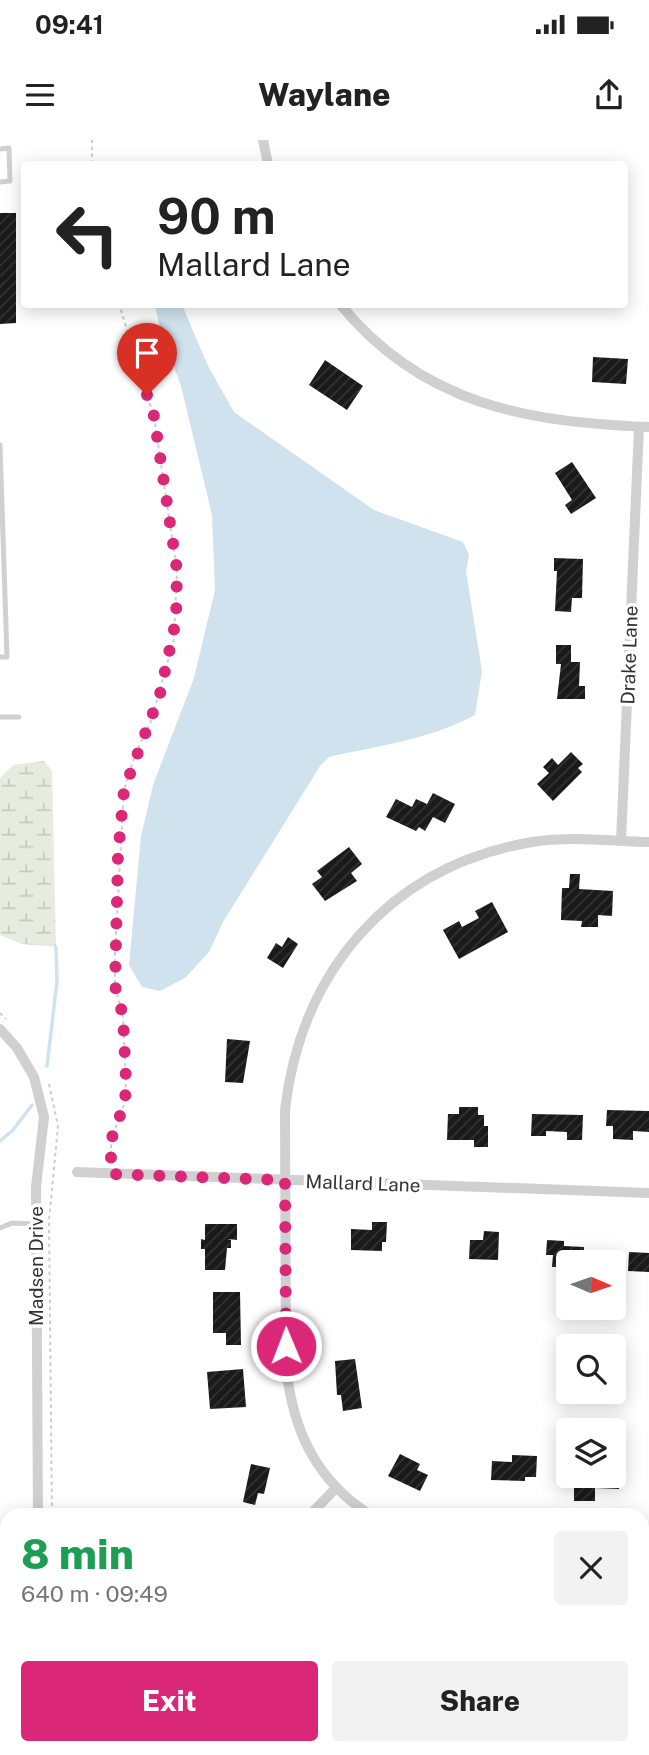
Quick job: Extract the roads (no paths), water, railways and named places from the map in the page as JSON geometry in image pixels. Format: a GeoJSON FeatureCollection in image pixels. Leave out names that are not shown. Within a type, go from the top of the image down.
{"type":"FeatureCollection","features":[{"type":"Feature","properties":{"kind":"street"},"geometry":{"type":"LineString","coordinates":[[263,140],[267,161]]}},
{"type":"Feature","properties":{"kind":"street"},"geometry":{"type":"LineString","coordinates":[[343,308],[351,318],[402,361],[457,393],[528,417],[565,423],[644,427]]}},
{"type":"Feature","properties":{"kind":"street","name":"Drake Lane"},"geometry":{"type":"LineString","coordinates":[[621,841],[644,427]]}},
{"type":"Feature","properties":{"kind":"street"},"geometry":{"type":"LineString","coordinates":[[361,1508],[335,1489],[305,1442],[290,1398],[286,1367],[285,1180],[288,1087],[301,1031],[332,969],[359,935],[388,906],[435,875],[498,849],[564,840],[649,842]]}},
{"type":"Feature","properties":{"kind":"street","name":"Madsen Drive"},"geometry":{"type":"LineString","coordinates":[[0,1029],[17,1048],[34,1077],[44,1117],[36,1187],[38,1508]]}},
{"type":"Feature","properties":{"kind":"street","name":"Mallard Lane"},"geometry":{"type":"LineString","coordinates":[[77,1172],[649,1193]]}},
{"type":"Feature","properties":{"kind":"street"},"geometry":{"type":"LineString","coordinates":[[317,1508],[335,1489]]}},
{"type":"Feature","properties":{"kind":"lane"},"geometry":{"type":"LineString","coordinates":[[0,149],[9,148],[10,181],[0,182]]}},
{"type":"Feature","properties":{"kind":"lane"},"geometry":{"type":"LineString","coordinates":[[0,445],[6,657],[0,657]]}},
{"type":"Feature","properties":{"kind":"lane"},"geometry":{"type":"LineString","coordinates":[[0,717],[19,718]]}},
{"type":"Feature","properties":{"kind":"lane"},"geometry":{"type":"LineString","coordinates":[[0,1228],[12,1223],[36,1224]]}},
{"type":"Feature","properties":{"kind":"water"},"geometry":{"type":"Polygon","coordinates":[[[156,308],[183,308],[208,366],[234,412],[374,510],[463,542],[469,555],[466,572],[482,671],[475,715],[422,736],[329,757],[320,766],[223,922],[209,952],[185,978],[160,991],[142,987],[129,965],[141,836],[153,785],[194,678],[215,590],[212,515],[181,386],[161,332],[156,308]]]}},
{"type":"Feature","properties":{"kind":"waterway"},"geometry":{"type":"LineString","coordinates":[[47,1066],[57,981],[56,947]]}},
{"type":"Feature","properties":{"kind":"waterway"},"geometry":{"type":"LineString","coordinates":[[0,1141],[13,1130],[32,1105]]}}]}
